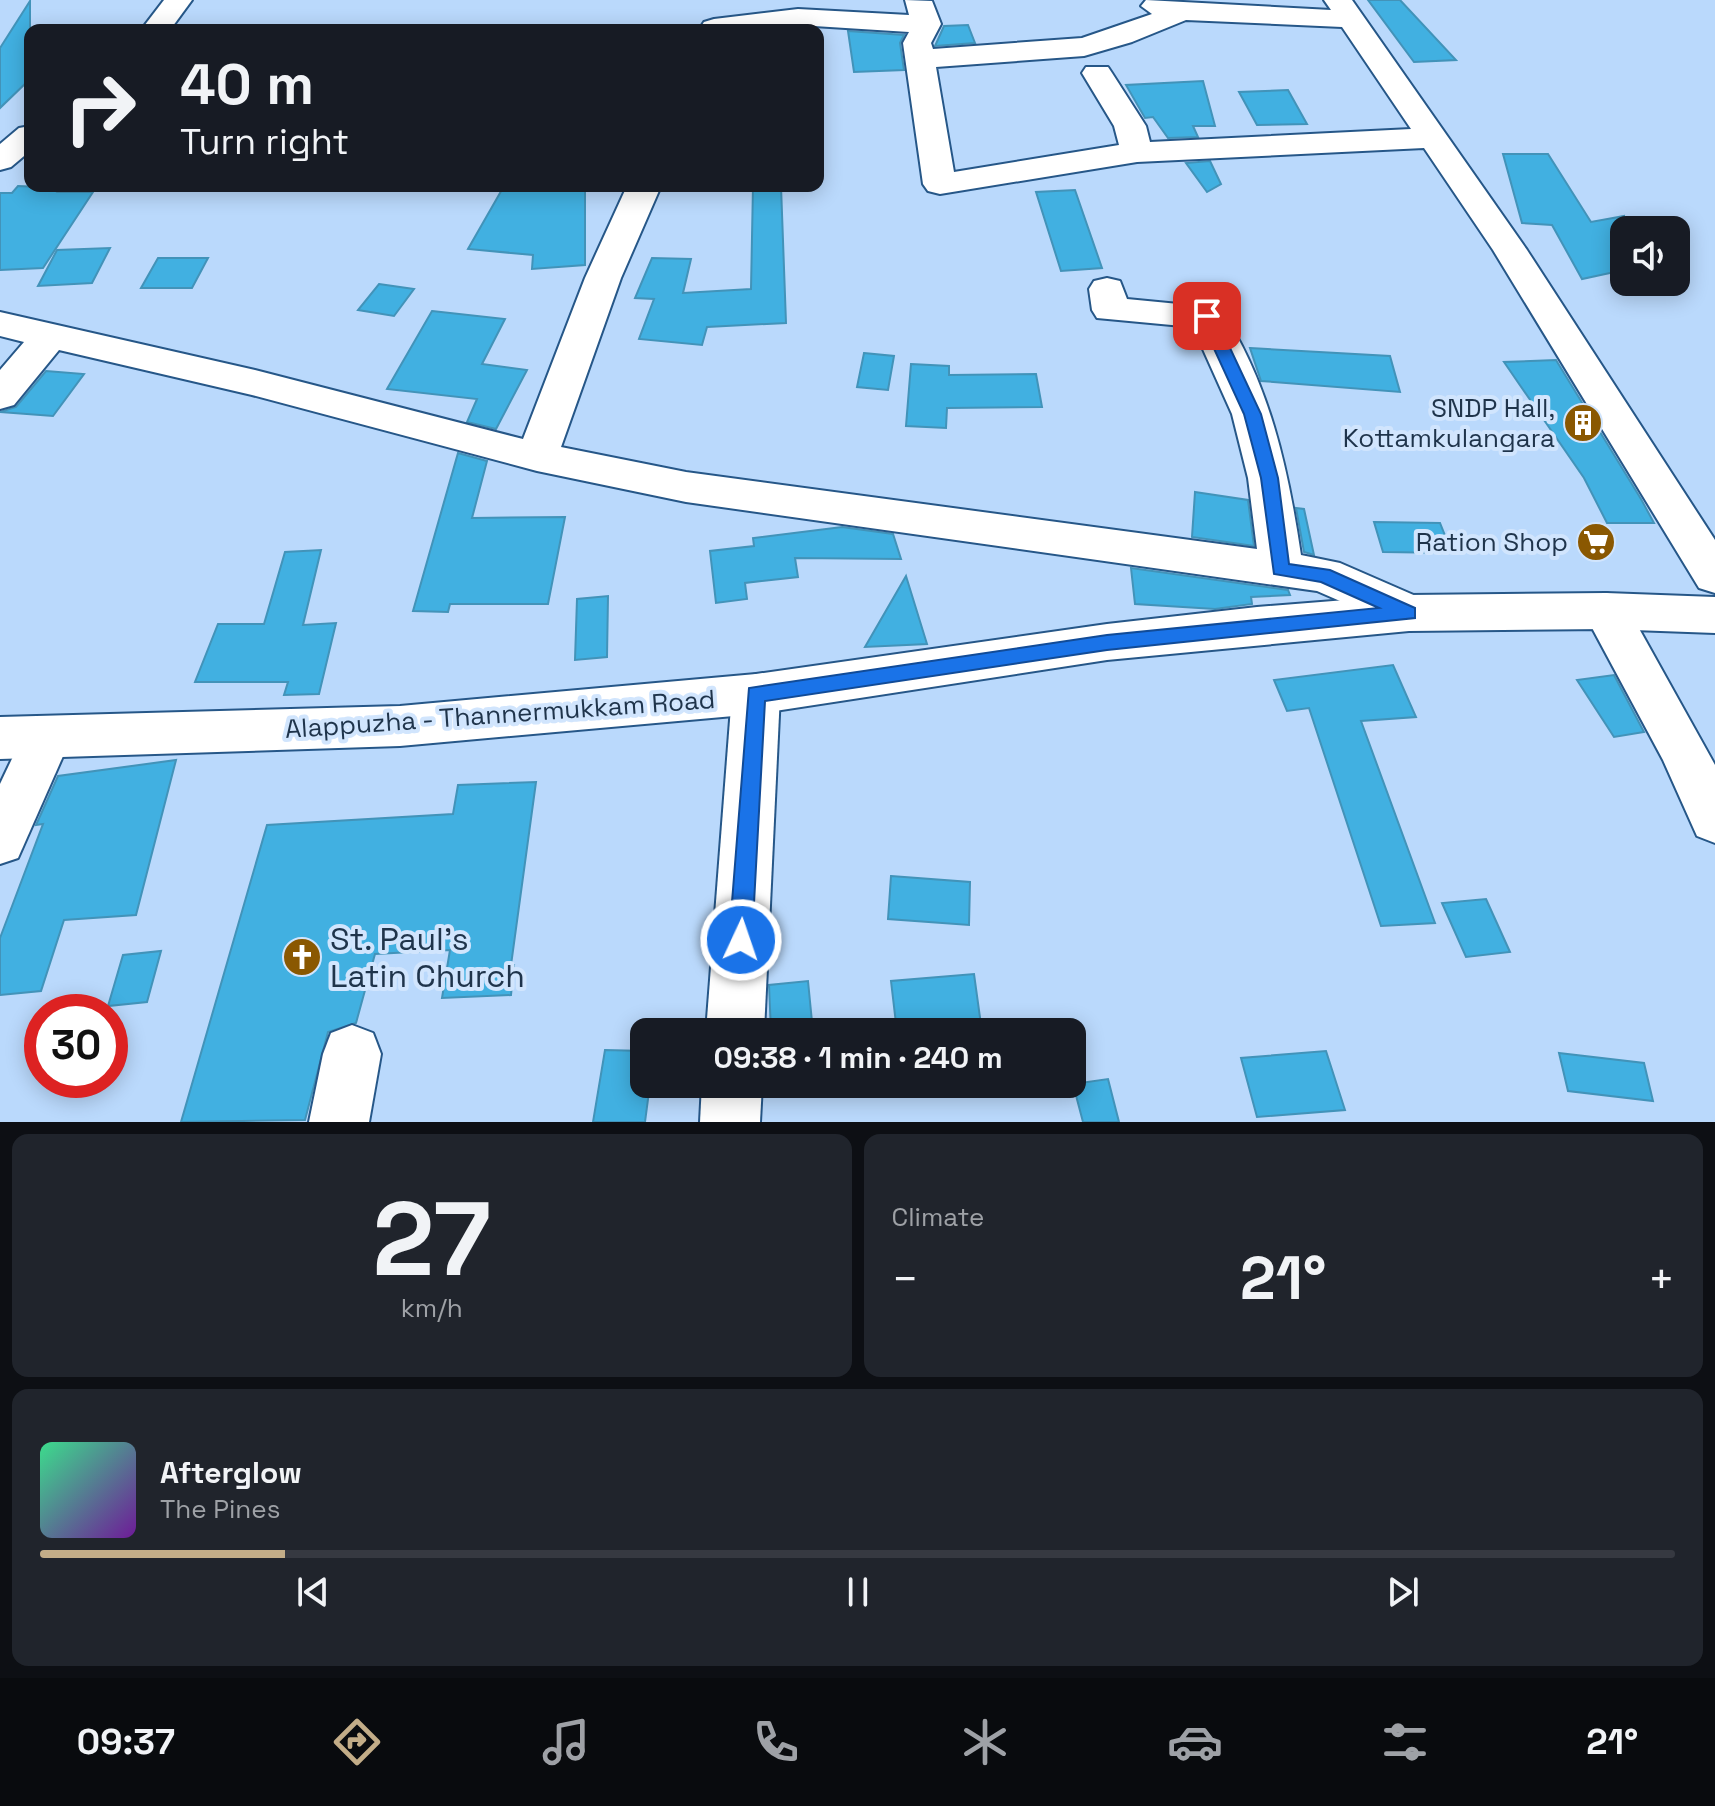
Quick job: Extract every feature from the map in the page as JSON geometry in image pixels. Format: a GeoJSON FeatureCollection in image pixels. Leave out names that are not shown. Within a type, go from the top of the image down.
{"type":"FeatureCollection","features":[{"type":"Feature","properties":{"kind":"street"},"geometry":{"type":"LineString","coordinates":[[160,24],[178,0]]}},
{"type":"Feature","properties":{"kind":"street"},"geometry":{"type":"LineString","coordinates":[[716,24],[724,0]]}},
{"type":"Feature","properties":{"kind":"street"},"geometry":{"type":"LineString","coordinates":[[1142,0],[1182,11],[1344,9],[1510,250],[1715,576]]}},
{"type":"Feature","properties":{"kind":"street"},"geometry":{"type":"LineString","coordinates":[[922,59],[1084,47],[1122,36],[1182,11]]}},
{"type":"Feature","properties":{"kind":"street"},"geometry":{"type":"LineString","coordinates":[[749,24],[798,17],[922,12],[917,43],[940,184],[1137,152],[1431,138]]}},
{"type":"Feature","properties":{"kind":"street"},"geometry":{"type":"LineString","coordinates":[[1097,73],[1130,126],[1137,152]]}},
{"type":"Feature","properties":{"kind":"street"},"geometry":{"type":"LineString","coordinates":[[0,160],[24,140]]}},
{"type":"Feature","properties":{"kind":"street"},"geometry":{"type":"LineString","coordinates":[[537,457],[603,278],[641,192]]}},
{"type":"Feature","properties":{"kind":"street"},"geometry":{"type":"LineString","coordinates":[[1107,289],[1110,310],[1207,316],[1252,414],[1269,478],[1281,569]]}},
{"type":"Feature","properties":{"kind":"street"},"geometry":{"type":"LineString","coordinates":[[0,324],[255,383],[378,418],[537,457],[686,487],[1324,575],[1409,613]]}},
{"type":"Feature","properties":{"kind":"street"},"geometry":{"type":"LineString","coordinates":[[0,396],[51,334]]}},
{"type":"Feature","properties":{"kind":"street"},"geometry":{"type":"LineString","coordinates":[[1606,611],[1684,752],[1715,820]]}},
{"type":"Feature","properties":{"kind":"street","name":"Alappuzha - Thannermukkam Road"},"geometry":{"type":"LineString","coordinates":[[23,738],[400,726],[756,694],[1107,642],[1257,625],[1409,613],[1606,611],[1715,615]]}},
{"type":"Feature","properties":{"kind":"street"},"geometry":{"type":"LineString","coordinates":[[736,1018],[756,694]]}},
{"type":"Feature","properties":{"kind":"street"},"geometry":{"type":"LineString","coordinates":[[0,841],[23,738]]}},
{"type":"Feature","properties":{"kind":"street"},"geometry":{"type":"LineString","coordinates":[[339,1122],[352,1054]]}},
{"type":"Feature","properties":{"kind":"street"},"geometry":{"type":"LineString","coordinates":[[730,1122],[731,1098]]}},
{"type":"Feature","properties":{"kind":"building"},"geometry":{"type":"Polygon","coordinates":[[[1368,0],[1400,0],[1456,60],[1414,62],[1368,0]]]}},
{"type":"Feature","properties":{"kind":"building"},"geometry":{"type":"Polygon","coordinates":[[[30,1],[30,24],[24,24],[24,85],[0,108],[0,48],[30,1]]]}},
{"type":"Feature","properties":{"kind":"building"},"geometry":{"type":"Polygon","coordinates":[[[968,25],[975,43],[935,46],[944,26],[968,25]]]}},
{"type":"Feature","properties":{"kind":"building"},"geometry":{"type":"Polygon","coordinates":[[[848,31],[904,35],[900,43],[904,70],[854,72],[848,31]]]}},
{"type":"Feature","properties":{"kind":"building"},"geometry":{"type":"Polygon","coordinates":[[[1203,81],[1215,126],[1193,126],[1198,137],[1168,138],[1153,117],[1145,118],[1126,85],[1203,81]]]}},
{"type":"Feature","properties":{"kind":"building"},"geometry":{"type":"Polygon","coordinates":[[[1288,90],[1307,124],[1257,125],[1239,92],[1288,90]]]}},
{"type":"Feature","properties":{"kind":"building"},"geometry":{"type":"Polygon","coordinates":[[[1503,154],[1548,154],[1591,222],[1610,219],[1610,273],[1582,279],[1552,225],[1522,223],[1503,154]]]}},
{"type":"Feature","properties":{"kind":"building"},"geometry":{"type":"Polygon","coordinates":[[[1210,161],[1221,184],[1207,192],[1186,163],[1210,161]]]}},
{"type":"Feature","properties":{"kind":"building"},"geometry":{"type":"Polygon","coordinates":[[[18,186],[24,186],[24,192],[93,192],[43,268],[0,270],[0,193],[12,193],[18,186]]]}},
{"type":"Feature","properties":{"kind":"building"},"geometry":{"type":"Polygon","coordinates":[[[1075,190],[1102,268],[1061,271],[1036,192],[1075,190]]]}},
{"type":"Feature","properties":{"kind":"building"},"geometry":{"type":"Polygon","coordinates":[[[501,192],[585,192],[585,265],[532,269],[533,255],[468,249],[501,192]]]}},
{"type":"Feature","properties":{"kind":"building"},"geometry":{"type":"Polygon","coordinates":[[[753,192],[781,192],[786,323],[707,327],[702,345],[639,339],[654,299],[635,298],[652,258],[691,259],[683,293],[751,289],[753,192]]]}},
{"type":"Feature","properties":{"kind":"building"},"geometry":{"type":"Polygon","coordinates":[[[110,248],[92,283],[38,286],[57,250],[110,248]]]}},
{"type":"Feature","properties":{"kind":"building"},"geometry":{"type":"Polygon","coordinates":[[[158,258],[208,258],[192,288],[141,288],[158,258]]]}},
{"type":"Feature","properties":{"kind":"building"},"geometry":{"type":"Polygon","coordinates":[[[379,284],[414,289],[394,316],[358,310],[379,284]]]}},
{"type":"Feature","properties":{"kind":"building"},"geometry":{"type":"Polygon","coordinates":[[[432,311],[505,319],[482,364],[527,370],[496,429],[467,422],[477,399],[387,389],[432,311]]]}},
{"type":"Feature","properties":{"kind":"building"},"geometry":{"type":"Polygon","coordinates":[[[1250,348],[1390,356],[1400,392],[1261,381],[1250,348]]]}},
{"type":"Feature","properties":{"kind":"building"},"geometry":{"type":"Polygon","coordinates":[[[864,353],[894,356],[888,390],[857,387],[864,353]]]}},
{"type":"Feature","properties":{"kind":"building","name":"SNDP Hall, Kottamkulangara"},"geometry":{"type":"Polygon","coordinates":[[[1556,360],[1654,523],[1607,523],[1584,478],[1504,362],[1556,360]]]}},
{"type":"Feature","properties":{"kind":"building"},"geometry":{"type":"Polygon","coordinates":[[[911,364],[949,366],[949,375],[1036,374],[1042,407],[947,408],[946,428],[906,426],[911,364]]]}},
{"type":"Feature","properties":{"kind":"building"},"geometry":{"type":"Polygon","coordinates":[[[46,371],[84,374],[53,416],[0,412],[16,407],[46,371]]]}},
{"type":"Feature","properties":{"kind":"building"},"geometry":{"type":"Polygon","coordinates":[[[458,453],[487,461],[472,518],[565,517],[548,604],[450,604],[448,612],[413,611],[458,453]]]}},
{"type":"Feature","properties":{"kind":"building"},"geometry":{"type":"Polygon","coordinates":[[[1195,492],[1248,500],[1254,546],[1192,537],[1195,492]]]}},
{"type":"Feature","properties":{"kind":"building"},"geometry":{"type":"Polygon","coordinates":[[[1296,508],[1304,509],[1314,555],[1304,552],[1296,508]]]}},
{"type":"Feature","properties":{"kind":"building"},"geometry":{"type":"Polygon","coordinates":[[[1374,522],[1440,523],[1452,553],[1383,552],[1374,522]]]}},
{"type":"Feature","properties":{"kind":"building"},"geometry":{"type":"Polygon","coordinates":[[[842,527],[893,534],[901,559],[795,558],[798,577],[745,583],[747,599],[716,603],[710,551],[754,546],[753,538],[842,527]]]}},
{"type":"Feature","properties":{"kind":"building"},"geometry":{"type":"Polygon","coordinates":[[[321,550],[303,625],[336,623],[319,694],[284,695],[288,682],[195,682],[218,624],[264,624],[285,552],[321,550]]]}},
{"type":"Feature","properties":{"kind":"building"},"geometry":{"type":"Polygon","coordinates":[[[1131,568],[1288,590],[1290,595],[1251,597],[1252,604],[1215,609],[1135,604],[1131,568]]]}},
{"type":"Feature","properties":{"kind":"building"},"geometry":{"type":"Polygon","coordinates":[[[906,576],[927,644],[865,647],[906,576]]]}},
{"type":"Feature","properties":{"kind":"building"},"geometry":{"type":"Polygon","coordinates":[[[608,596],[607,657],[575,660],[577,599],[608,596]]]}},
{"type":"Feature","properties":{"kind":"building"},"geometry":{"type":"Polygon","coordinates":[[[1393,665],[1416,717],[1361,721],[1435,923],[1381,926],[1309,708],[1287,711],[1274,680],[1393,665]]]}},
{"type":"Feature","properties":{"kind":"building"},"geometry":{"type":"Polygon","coordinates":[[[1614,675],[1644,732],[1614,737],[1577,680],[1614,675]]]}},
{"type":"Feature","properties":{"kind":"building"},"geometry":{"type":"Polygon","coordinates":[[[176,760],[136,915],[64,920],[41,991],[0,995],[0,938],[43,824],[36,825],[58,776],[176,760]]]}},
{"type":"Feature","properties":{"kind":"building","name":"St. Paul's Latin Church"},"geometry":{"type":"Polygon","coordinates":[[[536,782],[511,965],[514,965],[511,995],[442,998],[450,950],[375,954],[356,1023],[328,1032],[305,1120],[181,1122],[267,825],[453,814],[458,785],[536,782]]]}},
{"type":"Feature","properties":{"kind":"building"},"geometry":{"type":"Polygon","coordinates":[[[891,876],[970,882],[969,925],[888,919],[891,876]]]}},
{"type":"Feature","properties":{"kind":"building"},"geometry":{"type":"Polygon","coordinates":[[[1486,899],[1510,952],[1466,957],[1442,903],[1486,899]]]}},
{"type":"Feature","properties":{"kind":"building"},"geometry":{"type":"Polygon","coordinates":[[[161,951],[147,1002],[128,1004],[128,994],[112,994],[123,955],[161,951]]]}},
{"type":"Feature","properties":{"kind":"building"},"geometry":{"type":"Polygon","coordinates":[[[974,974],[980,1018],[895,1018],[891,981],[974,974]]]}},
{"type":"Feature","properties":{"kind":"building"},"geometry":{"type":"Polygon","coordinates":[[[808,981],[812,1018],[770,1018],[769,985],[808,981]]]}},
{"type":"Feature","properties":{"kind":"building"},"geometry":{"type":"Polygon","coordinates":[[[605,1050],[630,1051],[630,1098],[648,1098],[645,1122],[593,1122],[605,1050]]]}},
{"type":"Feature","properties":{"kind":"building"},"geometry":{"type":"Polygon","coordinates":[[[1326,1051],[1345,1110],[1257,1117],[1241,1058],[1326,1051]]]}},
{"type":"Feature","properties":{"kind":"building"},"geometry":{"type":"Polygon","coordinates":[[[1559,1053],[1644,1063],[1653,1101],[1568,1091],[1559,1053]]]}},
{"type":"Feature","properties":{"kind":"building"},"geometry":{"type":"Polygon","coordinates":[[[1108,1079],[1119,1122],[1083,1122],[1077,1098],[1086,1098],[1086,1082],[1108,1079]]]}},
{"type":"Feature","properties":{"kind":"place","name":"SNDP Hall, Kottamkulangara"},"geometry":{"type":"Point","coordinates":[1583,423]}},
{"type":"Feature","properties":{"kind":"place","name":"Ration Shop"},"geometry":{"type":"Point","coordinates":[1596,542]}},
{"type":"Feature","properties":{"kind":"place","name":"St. Paul's Latin Church"},"geometry":{"type":"Point","coordinates":[302,957]}},
{"type":"Feature","properties":{"kind":"route"},"geometry":{"type":"LineString","coordinates":[[741,940],[756,694],[1107,642],[1257,625],[1409,613],[1324,575],[1281,569],[1269,478],[1252,414],[1207,316]]}}]}
